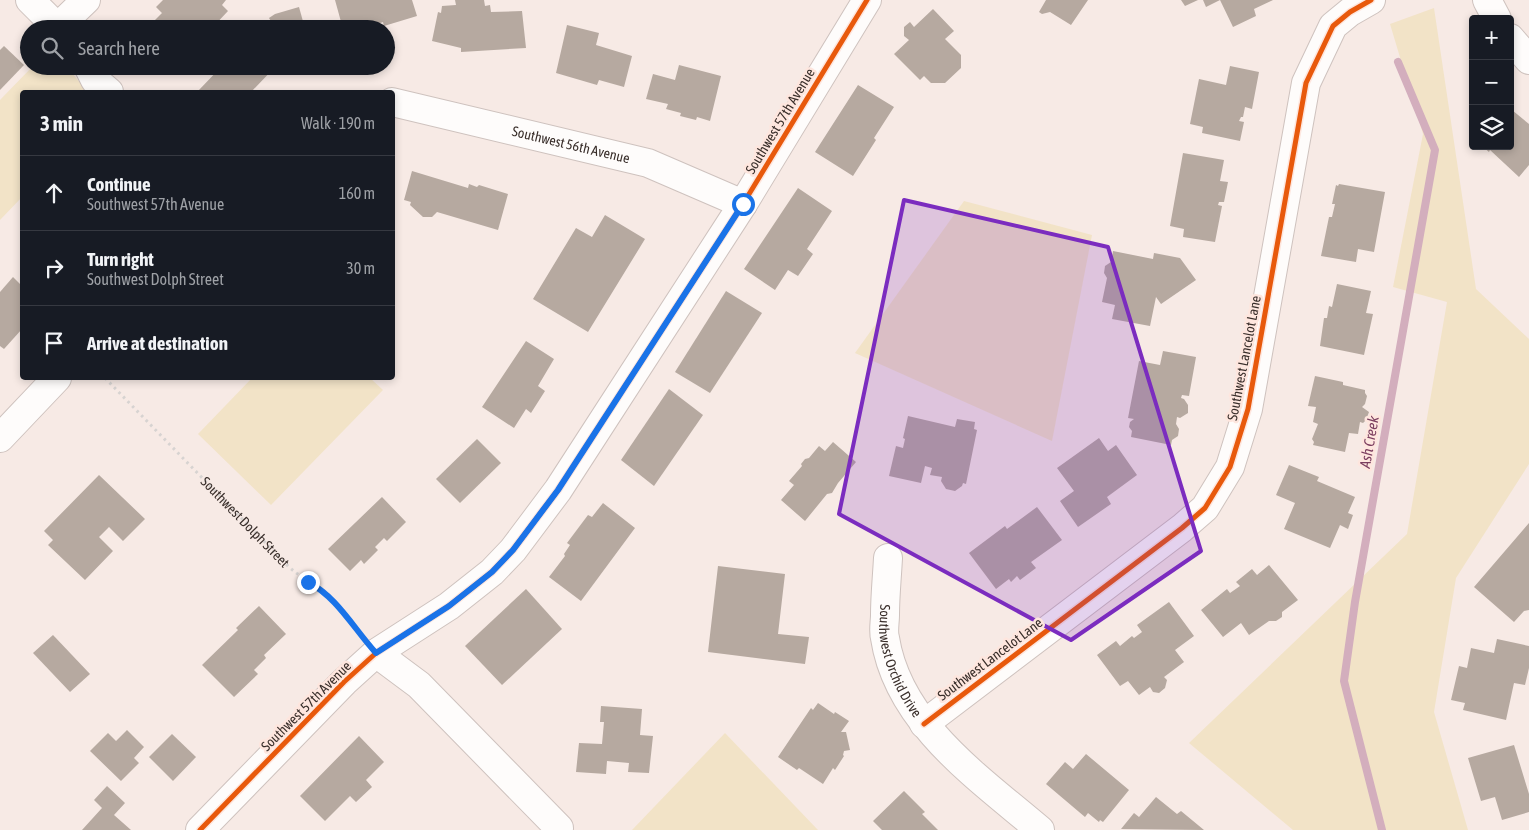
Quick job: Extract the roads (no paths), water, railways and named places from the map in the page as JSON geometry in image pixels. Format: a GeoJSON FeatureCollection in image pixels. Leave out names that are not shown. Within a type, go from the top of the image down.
{"type":"FeatureCollection","features":[{"type":"Feature","properties":{"kind":"street"},"geometry":{"type":"LineString","coordinates":[[30,0],[51,20]]}},
{"type":"Feature","properties":{"kind":"street"},"geometry":{"type":"LineString","coordinates":[[67,20],[86,0]]}},
{"type":"Feature","properties":{"kind":"street","name":"Southwest 57th Avenue"},"geometry":{"type":"LineString","coordinates":[[200,830],[344,682],[376,653],[449,606],[492,572],[513,550],[558,490],[743,204],[867,0]]}},
{"type":"Feature","properties":{"kind":"street","name":"Southwest Lancelot Lane"},"geometry":{"type":"LineString","coordinates":[[924,724],[1182,528],[1205,508],[1230,467],[1248,409],[1306,83],[1333,26],[1350,12],[1371,0]]}},
{"type":"Feature","properties":{"kind":"street"},"geometry":{"type":"LineString","coordinates":[[1487,0],[1495,15]]}},
{"type":"Feature","properties":{"kind":"street"},"geometry":{"type":"LineString","coordinates":[[1514,43],[1529,60]]}},
{"type":"Feature","properties":{"kind":"street"},"geometry":{"type":"LineString","coordinates":[[92,75],[95,80],[107,90]]}},
{"type":"Feature","properties":{"kind":"street","name":"Southwest 56th Avenue"},"geometry":{"type":"LineString","coordinates":[[395,103],[648,163],[743,204]]}},
{"type":"Feature","properties":{"kind":"street"},"geometry":{"type":"LineString","coordinates":[[0,438],[55,380]]}},
{"type":"Feature","properties":{"kind":"street","name":"Southwest Orchid Drive"},"geometry":{"type":"LineString","coordinates":[[888,558],[884,636],[890,664],[902,690],[924,724],[964,765],[1040,830]]}},
{"type":"Feature","properties":{"kind":"street"},"geometry":{"type":"LineString","coordinates":[[376,653],[419,685],[559,828]]}},
{"type":"Feature","properties":{"kind":"waterway","name":"Ash Creek"},"geometry":{"type":"LineString","coordinates":[[1382,830],[1344,681],[1355,602],[1435,150],[1398,62]]}}]}
